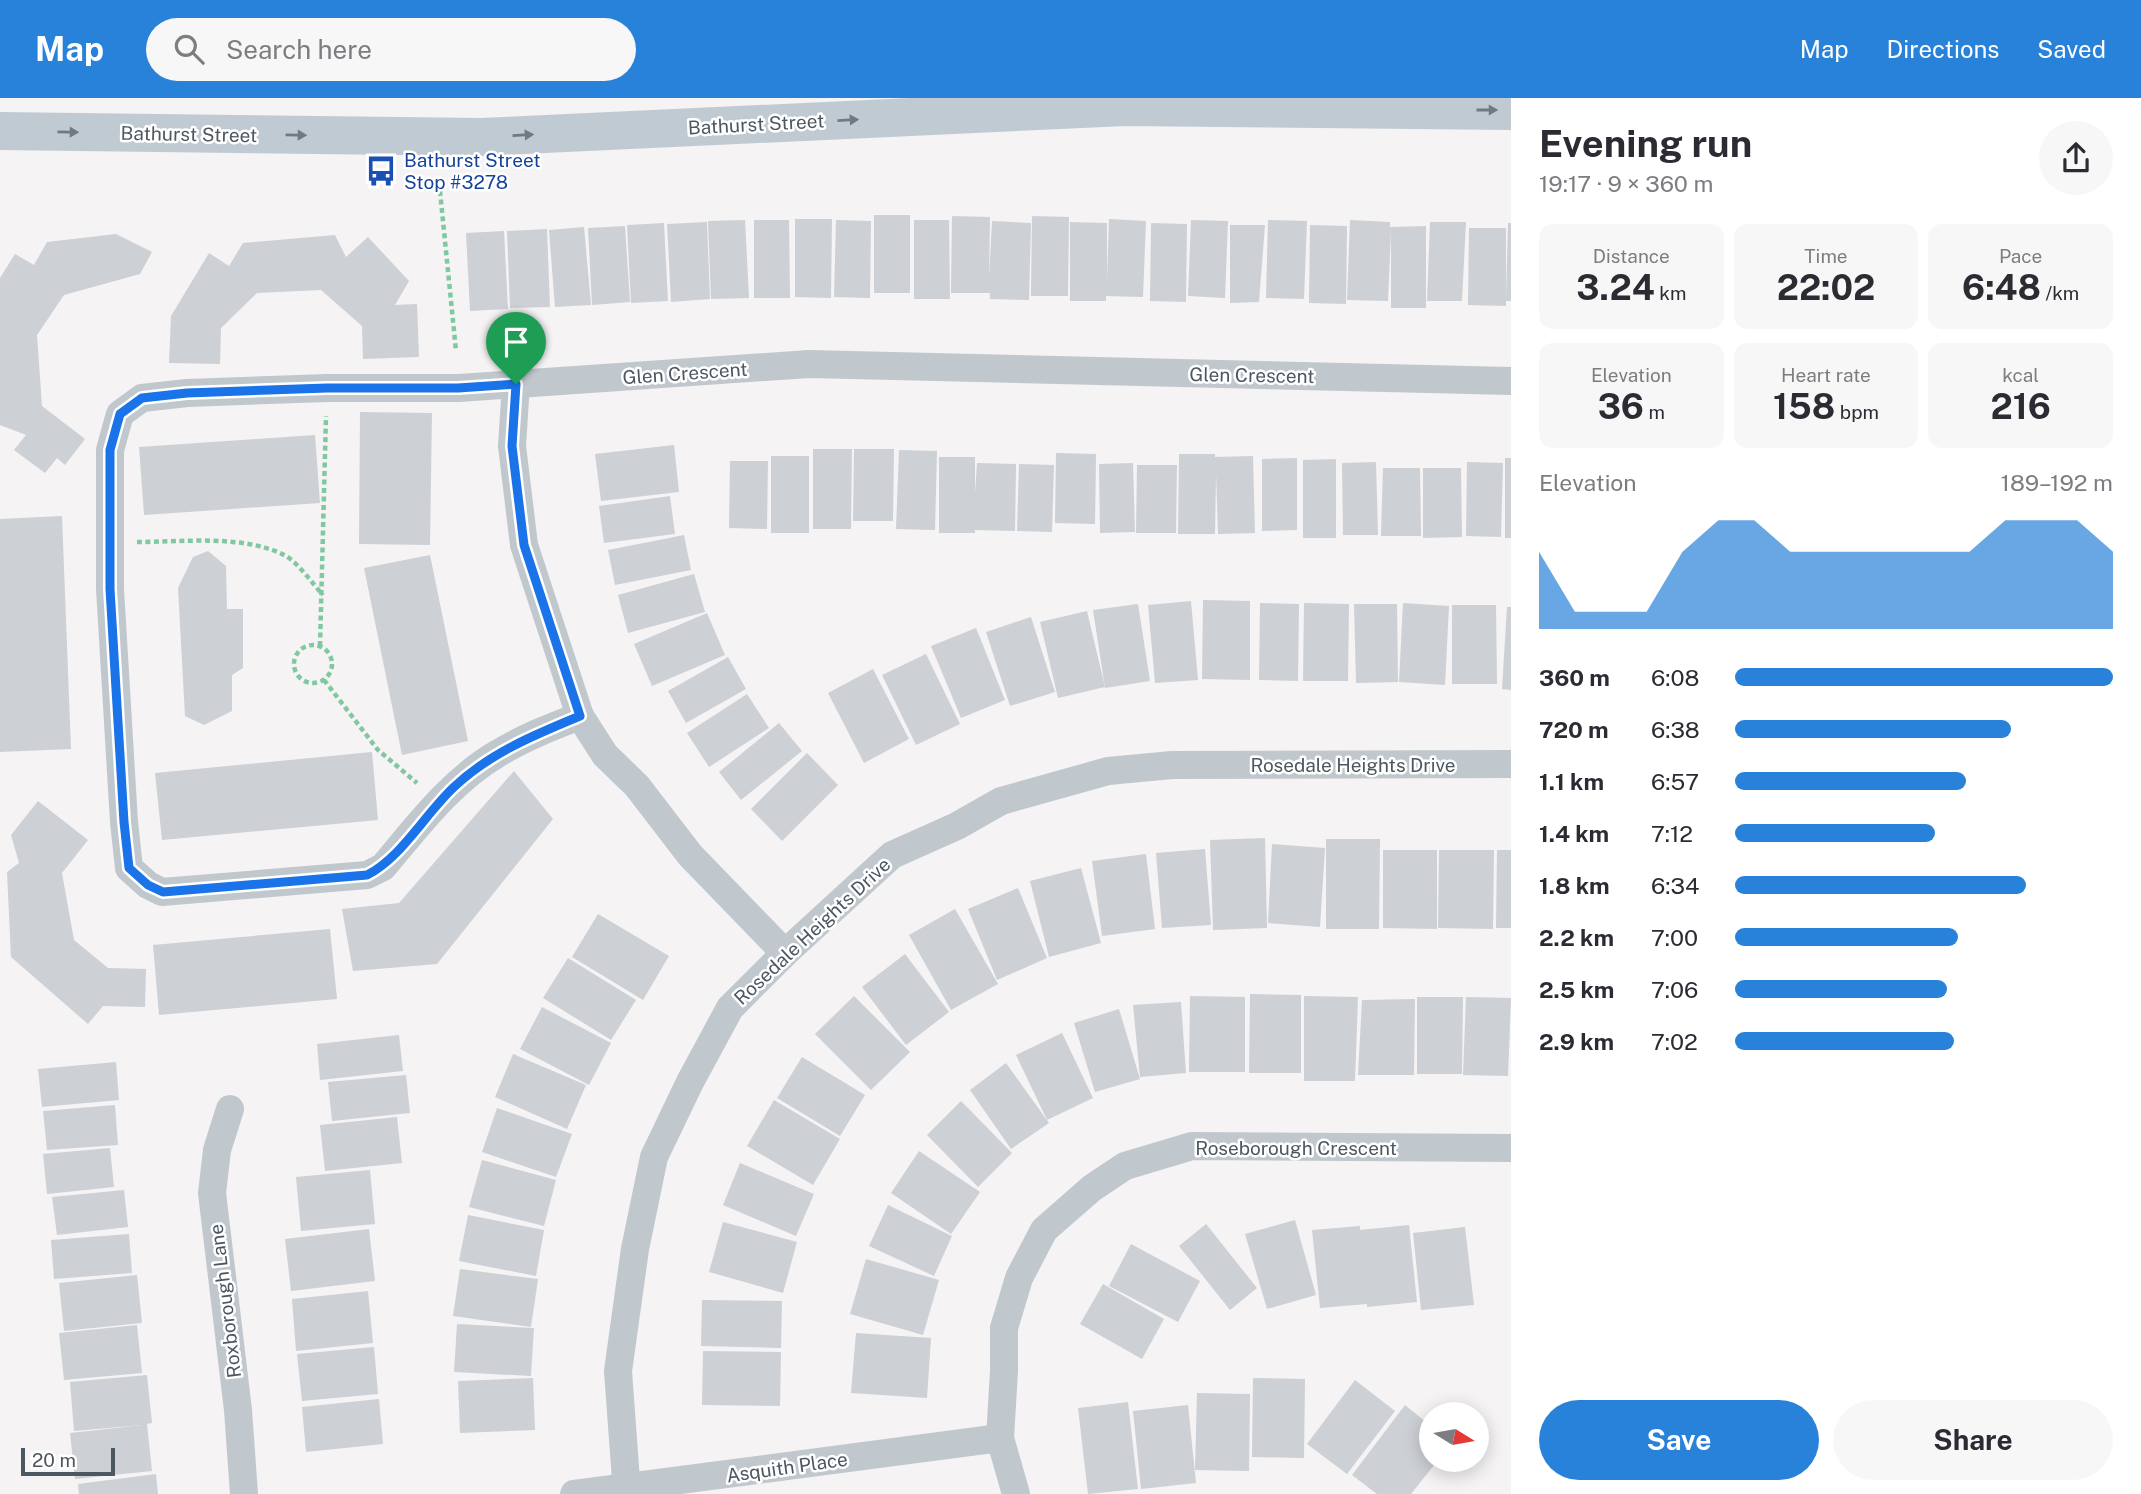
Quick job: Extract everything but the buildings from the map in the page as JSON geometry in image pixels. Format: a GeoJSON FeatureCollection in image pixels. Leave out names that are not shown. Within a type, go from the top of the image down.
{"type":"FeatureCollection","features":[{"type":"Feature","properties":{"kind":"main road","name":"Bathurst Street"},"geometry":{"type":"LineString","coordinates":[[0,131],[481,137],[1125,107],[1511,111]]}},
{"type":"Feature","properties":{"kind":"street","name":"Glen Crescent"},"geometry":{"type":"LineString","coordinates":[[580,716],[526,738],[494,755],[454,787],[383,867],[367,875],[163,892],[148,885],[129,868],[110,589],[110,450],[120,414],[142,398],[187,393],[327,388],[458,388],[809,365],[1511,381]]}},
{"type":"Feature","properties":{"kind":"street"},"geometry":{"type":"LineString","coordinates":[[516,384],[512,446],[524,545],[580,716],[605,755],[637,786],[690,855],[785,953]]}},
{"type":"Feature","properties":{"kind":"street","name":"Rosedale Heights Drive"},"geometry":{"type":"LineString","coordinates":[[627,1491],[618,1371],[635,1249],[654,1157],[690,1082],[730,1009],[785,953],[892,855],[957,826],[1000,801],[1108,771],[1172,765],[1511,764]]}},
{"type":"Feature","properties":{"kind":"street","name":"Roxborough Lane"},"geometry":{"type":"LineString","coordinates":[[230,1109],[216,1150],[212,1192],[238,1410],[244,1494]]}},
{"type":"Feature","properties":{"kind":"street","name":"Roseborough Crescent"},"geometry":{"type":"LineString","coordinates":[[1016,1494],[1000,1438],[1004,1328],[1019,1278],[1044,1230],[1092,1188],[1125,1166],[1192,1146],[1511,1148]]}},
{"type":"Feature","properties":{"kind":"street","name":"Asquith Place"},"geometry":{"type":"LineString","coordinates":[[574,1494],[627,1491],[1000,1438]]}},
{"type":"Feature","properties":{"kind":"path"},"geometry":{"type":"LineString","coordinates":[[440,191],[456,351]]}},
{"type":"Feature","properties":{"kind":"path"},"geometry":{"type":"LineString","coordinates":[[320,646],[327,410]]}},
{"type":"Feature","properties":{"kind":"path"},"geometry":{"type":"LineString","coordinates":[[111,542],[230,542],[261,546],[288,557],[323,596]]}},
{"type":"Feature","properties":{"kind":"path"},"geometry":{"type":"LineString","coordinates":[[307,645],[320,646],[330,653],[331,671],[324,680],[318,683],[305,682],[299,678],[293,666],[296,653],[301,648],[307,645]]}},
{"type":"Feature","properties":{"kind":"path"},"geometry":{"type":"LineString","coordinates":[[324,680],[378,750],[440,803]]}},
{"type":"Feature","properties":{"kind":"place","name":"Bathurst Street Stop #3278"},"geometry":{"type":"Point","coordinates":[381,171]}},
{"type":"Feature","properties":{"kind":"route"},"geometry":{"type":"LineString","coordinates":[[516,384],[512,446],[524,545],[580,716],[526,738],[494,755],[454,787],[383,867],[367,875],[163,892],[148,885],[129,868],[110,589],[110,450],[120,414],[142,398],[187,393],[327,388],[458,388],[516,384]]}}]}
